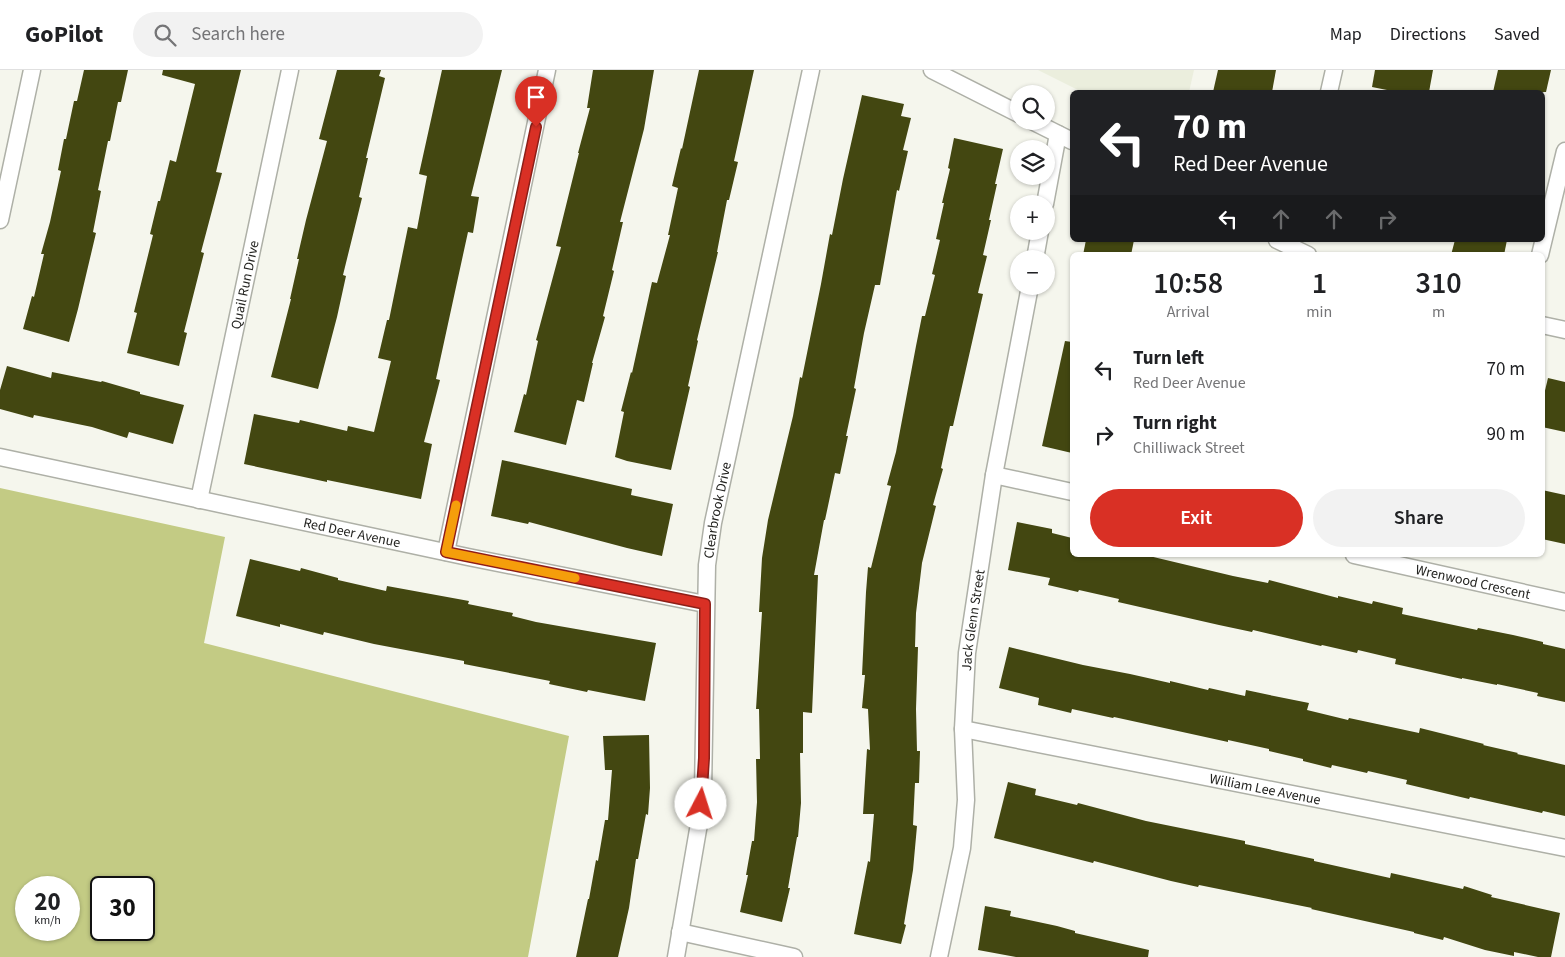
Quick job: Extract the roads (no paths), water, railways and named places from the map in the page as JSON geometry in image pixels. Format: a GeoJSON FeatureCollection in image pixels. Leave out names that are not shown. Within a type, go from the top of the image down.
{"type":"FeatureCollection","features":[{"type":"Feature","properties":{"kind":"street"},"geometry":{"type":"LineString","coordinates":[[0,220],[32,70]]}},
{"type":"Feature","properties":{"kind":"street","name":"Quail Run Drive"},"geometry":{"type":"LineString","coordinates":[[199,500],[290,70]]}},
{"type":"Feature","properties":{"kind":"street"},"geometry":{"type":"LineString","coordinates":[[446,552],[547,70]]}},
{"type":"Feature","properties":{"kind":"street","name":"Clearbrook Drive"},"geometry":{"type":"LineString","coordinates":[[676,957],[700,818],[703,790],[705,604],[707,565],[713,523],[811,70]]}},
{"type":"Feature","properties":{"kind":"street"},"geometry":{"type":"LineString","coordinates":[[932,70],[1010,109]]}},
{"type":"Feature","properties":{"kind":"street"},"geometry":{"type":"LineString","coordinates":[[1329,90],[1334,70]]}},
{"type":"Feature","properties":{"kind":"street"},"geometry":{"type":"LineString","coordinates":[[1048,195],[1065,138],[1049,130]]}},
{"type":"Feature","properties":{"kind":"street"},"geometry":{"type":"LineString","coordinates":[[1545,234],[1565,150]]}},
{"type":"Feature","properties":{"kind":"street"},"geometry":{"type":"LineString","coordinates":[[1282,242],[1302,252]]}},
{"type":"Feature","properties":{"kind":"street","name":"Jack Glenn Street"},"geometry":{"type":"LineString","coordinates":[[939,957],[962,848],[966,800],[963,729],[967,652],[994,475],[1028,295]]}},
{"type":"Feature","properties":{"kind":"street"},"geometry":{"type":"LineString","coordinates":[[1545,326],[1565,330]]}},
{"type":"Feature","properties":{"kind":"street","name":"Red Deer Avenue"},"geometry":{"type":"LineString","coordinates":[[0,458],[446,552],[705,604]]}},
{"type":"Feature","properties":{"kind":"street"},"geometry":{"type":"LineString","coordinates":[[994,475],[1070,492]]}},
{"type":"Feature","properties":{"kind":"street","name":"Wrenwood Crescent"},"geometry":{"type":"LineString","coordinates":[[1363,557],[1565,602]]}},
{"type":"Feature","properties":{"kind":"street","name":"William Lee Avenue"},"geometry":{"type":"LineString","coordinates":[[963,729],[1565,848]]}},
{"type":"Feature","properties":{"kind":"street"},"geometry":{"type":"LineString","coordinates":[[680,932],[794,957]]}}]}
